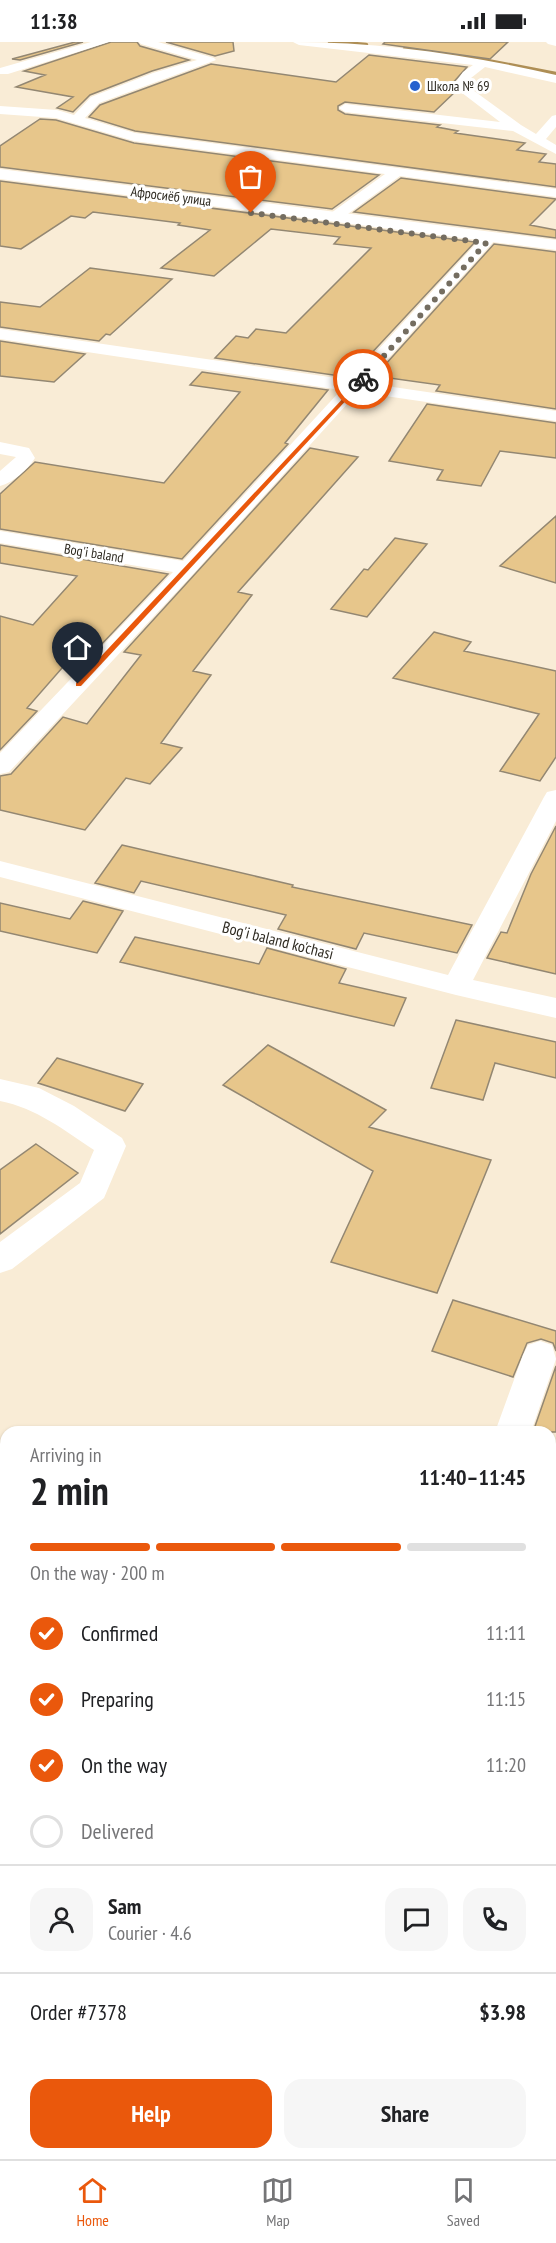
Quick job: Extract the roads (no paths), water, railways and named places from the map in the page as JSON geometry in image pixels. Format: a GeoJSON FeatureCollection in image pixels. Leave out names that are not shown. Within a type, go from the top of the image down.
{"type":"FeatureCollection","features":[{"type":"Feature","properties":{"kind":"main road","name":"Афросиёб улица"},"geometry":{"type":"LineString","coordinates":[[0,174],[166,199],[488,240],[556,245]]}},
{"type":"Feature","properties":{"kind":"main road","name":"Афросиёб улица"},"geometry":{"type":"LineString","coordinates":[[0,182],[82,188]]}},
{"type":"Feature","properties":{"kind":"main road","name":"Афросиёб улица"},"geometry":{"type":"LineString","coordinates":[[166,199],[336,216],[556,252]]}},
{"type":"Feature","properties":{"kind":"street"},"geometry":{"type":"LineString","coordinates":[[4,70],[103,42]]}},
{"type":"Feature","properties":{"kind":"street"},"geometry":{"type":"LineString","coordinates":[[77,118],[95,100],[157,76],[210,60],[145,42]]}},
{"type":"Feature","properties":{"kind":"street"},"geometry":{"type":"LineString","coordinates":[[299,42],[432,55],[484,63],[556,79]]}},
{"type":"Feature","properties":{"kind":"street"},"geometry":{"type":"LineString","coordinates":[[484,63],[467,75],[459,86],[516,128],[538,140],[554,154]]}},
{"type":"Feature","properties":{"kind":"street"},"geometry":{"type":"LineString","coordinates":[[345,108],[516,128]]}},
{"type":"Feature","properties":{"kind":"street"},"geometry":{"type":"LineString","coordinates":[[0,110],[57,114],[77,118],[134,137],[556,193]]}},
{"type":"Feature","properties":{"kind":"street"},"geometry":{"type":"LineString","coordinates":[[538,140],[556,119]]}},
{"type":"Feature","properties":{"kind":"street"},"geometry":{"type":"LineString","coordinates":[[336,216],[396,173]]}},
{"type":"Feature","properties":{"kind":"street"},"geometry":{"type":"LineString","coordinates":[[520,188],[534,174]]}},
{"type":"Feature","properties":{"kind":"street"},"geometry":{"type":"LineString","coordinates":[[0,767],[188,568],[488,240]]}},
{"type":"Feature","properties":{"kind":"street"},"geometry":{"type":"LineString","coordinates":[[0,334],[556,416]]}},
{"type":"Feature","properties":{"kind":"street"},"geometry":{"type":"LineString","coordinates":[[0,448],[22,452],[26,458],[0,480]]}},
{"type":"Feature","properties":{"kind":"street","name":"Bog'i baland"},"geometry":{"type":"LineString","coordinates":[[0,537],[188,568]]}},
{"type":"Feature","properties":{"kind":"street"},"geometry":{"type":"LineString","coordinates":[[456,986],[556,797]]}},
{"type":"Feature","properties":{"kind":"street","name":"Bog'i baland ko'chasi"},"geometry":{"type":"LineString","coordinates":[[0,869],[456,986],[556,1008]]}},
{"type":"Feature","properties":{"kind":"street"},"geometry":{"type":"LineString","coordinates":[[0,1090],[28,1096],[63,1114],[111,1146],[93,1190],[0,1260]]}},
{"type":"Feature","properties":{"kind":"street"},"geometry":{"type":"LineString","coordinates":[[515,1426],[540,1355]]}},
{"type":"Feature","properties":{"kind":"waterway"},"geometry":{"type":"LineString","coordinates":[[330,42],[366,45]]}},
{"type":"Feature","properties":{"kind":"waterway"},"geometry":{"type":"LineString","coordinates":[[405,49],[440,52],[556,74]]}},
{"type":"Feature","properties":{"kind":"place","name":"Школа № 69"},"geometry":{"type":"Point","coordinates":[415,86]}}]}
